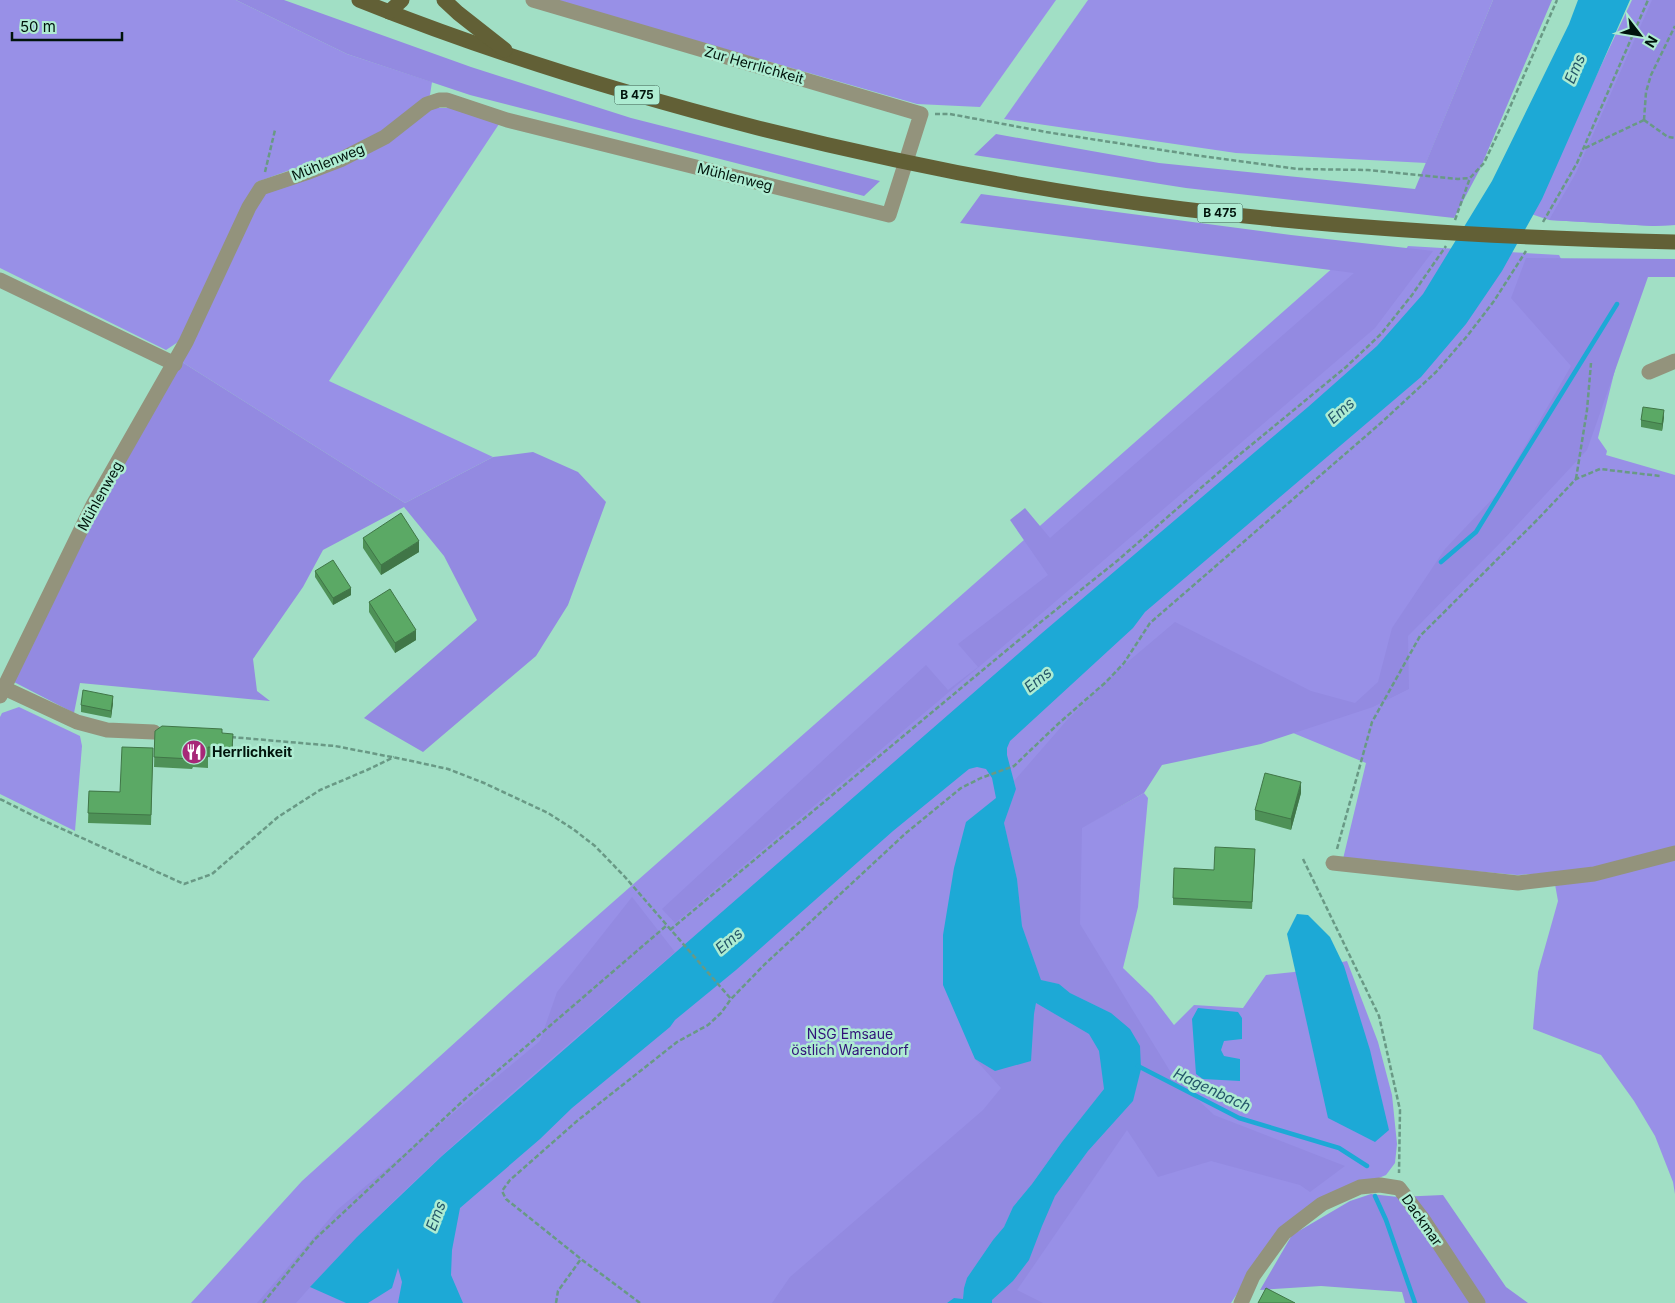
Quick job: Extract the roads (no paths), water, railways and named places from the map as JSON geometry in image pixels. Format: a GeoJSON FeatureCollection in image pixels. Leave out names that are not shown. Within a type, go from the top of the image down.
{"type":"FeatureCollection","features":[{"type":"Feature","properties":{"kind":"main road","name":"B 475"},"geometry":{"type":"LineString","coordinates":[[358,0],[389,6],[462,40],[585,80],[700,113],[866,154],[1018,184],[1182,209],[1424,232],[1559,239],[1675,242]]}},
{"type":"Feature","properties":{"kind":"main road"},"geometry":{"type":"LineString","coordinates":[[389,6],[402,0]]}},
{"type":"Feature","properties":{"kind":"main road"},"geometry":{"type":"LineString","coordinates":[[444,0],[458,14],[514,57]]}},
{"type":"Feature","properties":{"kind":"street","name":"Zur Herrlichkeit"},"geometry":{"type":"LineString","coordinates":[[533,0],[921,114],[904,167]]}},
{"type":"Feature","properties":{"kind":"street","name":"Mühlenweg"},"geometry":{"type":"LineString","coordinates":[[2,692],[93,505],[186,342],[249,207],[261,188],[340,160],[385,137],[427,104],[439,100],[447,100],[507,120],[889,215],[904,167]]}},
{"type":"Feature","properties":{"kind":"street"},"geometry":{"type":"LineString","coordinates":[[0,280],[174,364]]}},
{"type":"Feature","properties":{"kind":"street"},"geometry":{"type":"LineString","coordinates":[[1648,372],[1675,361]]}},
{"type":"Feature","properties":{"kind":"street"},"geometry":{"type":"LineString","coordinates":[[2,692],[77,722],[107,730],[154,732]]}},
{"type":"Feature","properties":{"kind":"street"},"geometry":{"type":"LineString","coordinates":[[1333,863],[1518,883],[1594,874],[1675,853]]}},
{"type":"Feature","properties":{"kind":"street","name":"Dackmar"},"geometry":{"type":"LineString","coordinates":[[1241,1303],[1253,1276],[1284,1233],[1322,1204],[1360,1187],[1380,1185],[1399,1188],[1422,1218],[1478,1303]]}},
{"type":"Feature","properties":{"kind":"water","name":"Ems"},"geometry":{"type":"Polygon","coordinates":[[[1578,0],[1630,0],[1542,199],[1502,271],[1466,324],[1421,377],[1145,612],[1133,628],[1010,741],[1007,755],[1016,789],[1004,823],[1017,879],[1022,926],[1041,980],[1059,984],[1070,993],[1111,1013],[1130,1029],[1140,1046],[1141,1069],[1133,1101],[1088,1151],[1055,1196],[1029,1260],[1013,1281],[992,1300],[992,1303],[947,1303],[954,1298],[963,1299],[967,1278],[1004,1227],[1013,1207],[1104,1089],[1099,1051],[1089,1034],[1036,1003],[1031,1061],[995,1071],[975,1059],[943,985],[943,935],[954,868],[966,822],[996,798],[992,778],[986,769],[977,767],[969,769],[893,831],[736,970],[675,1020],[670,1027],[572,1108],[540,1139],[460,1208],[452,1250],[451,1275],[463,1303],[398,1303],[402,1282],[398,1268],[392,1288],[368,1303],[346,1303],[310,1287],[357,1237],[442,1156],[1042,633],[1377,346],[1423,294],[1492,181],[1569,24],[1578,0]]]}},
{"type":"Feature","properties":{"kind":"water"},"geometry":{"type":"Polygon","coordinates":[[[1297,914],[1308,915],[1330,937],[1344,966],[1370,1050],[1389,1130],[1375,1142],[1328,1118],[1287,934],[1297,914]]]}},
{"type":"Feature","properties":{"kind":"water"},"geometry":{"type":"Polygon","coordinates":[[[1198,1008],[1238,1012],[1242,1018],[1242,1039],[1224,1041],[1221,1050],[1224,1056],[1240,1059],[1240,1081],[1203,1079],[1196,1074],[1192,1019],[1198,1008]]]}},
{"type":"Feature","properties":{"kind":"waterway"},"geometry":{"type":"LineString","coordinates":[[1441,562],[1476,532],[1617,304]]}},
{"type":"Feature","properties":{"kind":"waterway","name":"Hagenbach"},"geometry":{"type":"LineString","coordinates":[[1138,1066],[1239,1118],[1339,1148],[1367,1166]]}},
{"type":"Feature","properties":{"kind":"waterway","name":"Hagenbach"},"geometry":{"type":"LineString","coordinates":[[1375,1196],[1386,1220],[1415,1303]]}},
{"type":"Feature","properties":{"kind":"place","name":"Herrlichkeit"},"geometry":{"type":"Point","coordinates":[194,752]}},
{"type":"Feature","properties":{"kind":"park label","name":"NSG Emsaue östlich Warendorf"},"geometry":{"type":"Point","coordinates":[850,1042]}}]}
